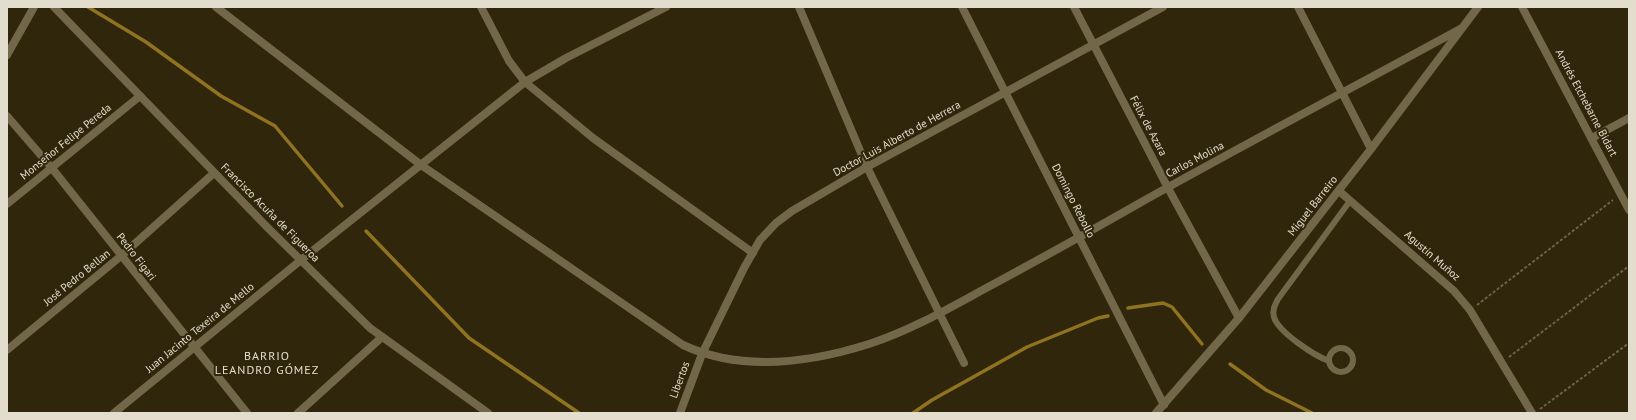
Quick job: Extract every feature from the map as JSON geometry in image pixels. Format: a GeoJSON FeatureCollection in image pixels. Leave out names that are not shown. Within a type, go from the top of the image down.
{"type":"FeatureCollection","features":[{"type":"Feature","properties":{"kind":"street"},"geometry":{"type":"LineString","coordinates":[[7,55],[34,7]]}},
{"type":"Feature","properties":{"kind":"street","name":"Francisco Acuña de Figueroa"},"geometry":{"type":"LineString","coordinates":[[54,7],[214,173],[301,260],[382,337],[488,413]]}},
{"type":"Feature","properties":{"kind":"street","name":"Carlos Molina"},"geometry":{"type":"LineString","coordinates":[[216,7],[421,165],[683,346],[702,354],[753,363],[785,362],[837,353],[898,333],[940,313],[1079,238],[1463,28]]}},
{"type":"Feature","properties":{"kind":"street"},"geometry":{"type":"LineString","coordinates":[[481,7],[509,60],[525,82],[593,138],[753,253]]}},
{"type":"Feature","properties":{"kind":"street","name":"Juan Jacinto Texeira de Mello"},"geometry":{"type":"LineString","coordinates":[[114,413],[301,260],[525,82],[566,58],[666,7]]}},
{"type":"Feature","properties":{"kind":"street"},"geometry":{"type":"LineString","coordinates":[[799,7],[867,167],[964,363]]}},
{"type":"Feature","properties":{"kind":"street","name":"Domingo Rebollo"},"geometry":{"type":"LineString","coordinates":[[962,7],[1164,405]]}},
{"type":"Feature","properties":{"kind":"street","name":"Félix de Azara"},"geometry":{"type":"LineString","coordinates":[[1074,7],[1168,188],[1238,318]]}},
{"type":"Feature","properties":{"kind":"street","name":"Doctor Luis Alberto de Herrera"},"geometry":{"type":"LineString","coordinates":[[702,354],[760,240],[776,223],[792,211],[867,167],[1094,46],[1163,7]]}},
{"type":"Feature","properties":{"kind":"street"},"geometry":{"type":"LineString","coordinates":[[1298,7],[1371,149]]}},
{"type":"Feature","properties":{"kind":"street","name":"Miguel Barreiro"},"geometry":{"type":"LineString","coordinates":[[1156,413],[1238,318],[1339,191],[1478,7]]}},
{"type":"Feature","properties":{"kind":"street","name":"Andrés Etchebarne Bidart"},"geometry":{"type":"LineString","coordinates":[[1522,7],[1629,210]]}},
{"type":"Feature","properties":{"kind":"street","name":"Monseñor Felipe Pereda"},"geometry":{"type":"LineString","coordinates":[[7,204],[140,96]]}},
{"type":"Feature","properties":{"kind":"street","name":"Pedro Figari"},"geometry":{"type":"LineString","coordinates":[[7,116],[52,167],[121,256],[247,413]]}},
{"type":"Feature","properties":{"kind":"street"},"geometry":{"type":"LineString","coordinates":[[1592,138],[1629,118]]}},
{"type":"Feature","properties":{"kind":"street","name":"José Pedro Bellan"},"geometry":{"type":"LineString","coordinates":[[7,350],[121,256],[214,173]]}},
{"type":"Feature","properties":{"kind":"street","name":"Agustín Muñoz"},"geometry":{"type":"LineString","coordinates":[[1339,191],[1443,280],[1470,310],[1533,413]]}},
{"type":"Feature","properties":{"kind":"street"},"geometry":{"type":"LineString","coordinates":[[298,413],[382,337]]}},
{"type":"Feature","properties":{"kind":"street","name":"Libertos"},"geometry":{"type":"LineString","coordinates":[[680,413],[702,354]]}},
{"type":"Feature","properties":{"kind":"lane"},"geometry":{"type":"LineString","coordinates":[[1329,361],[1318,357],[1281,329],[1274,318],[1273,308],[1350,201]]}},
{"type":"Feature","properties":{"kind":"path"},"geometry":{"type":"LineString","coordinates":[[1470,310],[1621,194]]}},
{"type":"Feature","properties":{"kind":"path"},"geometry":{"type":"LineString","coordinates":[[1502,363],[1629,266]]}},
{"type":"Feature","properties":{"kind":"path"},"geometry":{"type":"LineString","coordinates":[[1533,413],[1629,343]]}},
{"type":"Feature","properties":{"kind":"waterway"},"geometry":{"type":"LineString","coordinates":[[88,7],[146,42],[221,96],[275,126],[342,206]]}},
{"type":"Feature","properties":{"kind":"waterway"},"geometry":{"type":"LineString","coordinates":[[366,231],[469,338],[579,413]]}},
{"type":"Feature","properties":{"kind":"waterway"},"geometry":{"type":"LineString","coordinates":[[1128,308],[1163,303],[1172,307],[1202,344]]}},
{"type":"Feature","properties":{"kind":"waterway"},"geometry":{"type":"LineString","coordinates":[[913,413],[932,400],[1027,347],[1098,318],[1108,316]]}},
{"type":"Feature","properties":{"kind":"waterway"},"geometry":{"type":"LineString","coordinates":[[1230,364],[1266,390],[1312,413]]}},
{"type":"Feature","properties":{"kind":"district","name":"BARRIO LEANDRO GÓMEZ"},"geometry":{"type":"Point","coordinates":[267,364]}}]}
